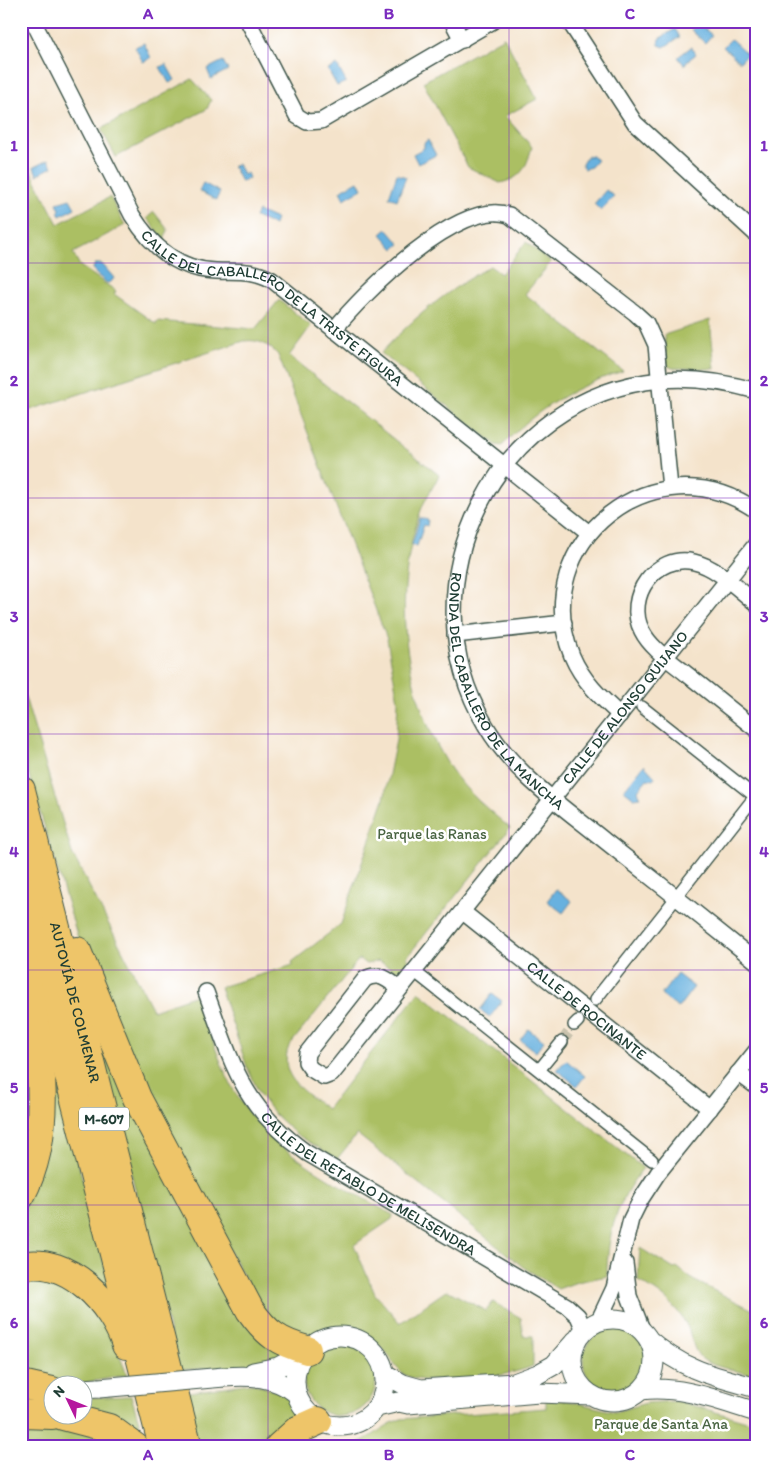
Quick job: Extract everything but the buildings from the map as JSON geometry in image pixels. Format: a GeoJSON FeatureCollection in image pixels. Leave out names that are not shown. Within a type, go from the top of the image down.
{"type":"FeatureCollection","features":[{"type":"Feature","properties":{"kind":"highway"},"geometry":{"type":"LineString","coordinates":[[21,786],[81,964],[137,1098],[250,1310],[261,1325],[276,1339],[305,1352]]}},
{"type":"Feature","properties":{"kind":"highway","name":"AUTOVÍA DE COLMENAR"},"geometry":{"type":"LineString","coordinates":[[21,790],[188,1447]]}},
{"type":"Feature","properties":{"kind":"highway","name":"AUTOVÍA DE COLMENAR"},"geometry":{"type":"LineString","coordinates":[[21,887],[163,1447]]}},
{"type":"Feature","properties":{"kind":"highway"},"geometry":{"type":"LineString","coordinates":[[21,950],[37,1032],[42,1110],[33,1173],[21,1195]]}},
{"type":"Feature","properties":{"kind":"highway"},"geometry":{"type":"LineString","coordinates":[[21,1266],[38,1264],[68,1272],[104,1304],[123,1335],[163,1447]]}},
{"type":"Feature","properties":{"kind":"highway"},"geometry":{"type":"LineString","coordinates":[[21,1384],[42,1389]]}},
{"type":"Feature","properties":{"kind":"highway"},"geometry":{"type":"LineString","coordinates":[[21,1414],[42,1415]]}},
{"type":"Feature","properties":{"kind":"highway"},"geometry":{"type":"LineString","coordinates":[[92,1424],[109,1428],[135,1447]]}},
{"type":"Feature","properties":{"kind":"street","name":"CALLE DEL CABALLERO DE LA TRISTE FIGURA"},"geometry":{"type":"LineString","coordinates":[[33,21],[132,215],[151,242],[171,258],[195,268],[213,271],[240,270],[262,274],[589,533]]}},
{"type":"Feature","properties":{"kind":"street"},"geometry":{"type":"LineString","coordinates":[[248,21],[297,116],[307,122],[321,121],[493,21]]}},
{"type":"Feature","properties":{"kind":"street"},"geometry":{"type":"LineString","coordinates":[[452,21],[462,40]]}},
{"type":"Feature","properties":{"kind":"street"},"geometry":{"type":"LineString","coordinates":[[569,21],[635,122],[757,235]]}},
{"type":"Feature","properties":{"kind":"street"},"geometry":{"type":"LineString","coordinates":[[334,330],[378,282],[425,244],[465,220],[481,213],[502,212],[518,221],[646,323],[656,345],[670,488]]}},
{"type":"Feature","properties":{"kind":"street","name":"RONDA DEL CABALLERO DE LA MANCHA"},"geometry":{"type":"LineString","coordinates":[[757,391],[702,380],[660,380],[613,390],[575,406],[542,428],[504,465],[480,503],[464,541],[454,597],[455,635],[465,680],[485,725],[517,768],[552,799],[757,962]]}},
{"type":"Feature","properties":{"kind":"street"},"geometry":{"type":"LineString","coordinates":[[620,715],[597,694],[584,677],[573,658],[564,623],[566,578],[575,556],[589,533],[605,516],[623,505],[655,490],[670,488],[686,487],[719,493],[757,512]]}},
{"type":"Feature","properties":{"kind":"street","name":"CALLE DE ALONSO QUIJANO"},"geometry":{"type":"LineString","coordinates":[[400,989],[382,976],[374,975],[365,979],[307,1053],[306,1062],[311,1069],[324,1077],[332,1074],[757,543]]}},
{"type":"Feature","properties":{"kind":"street"},"geometry":{"type":"LineString","coordinates":[[757,604],[704,566],[687,562],[668,564],[649,577],[637,599],[638,623],[648,640],[666,657],[757,730]]}},
{"type":"Feature","properties":{"kind":"street"},"geometry":{"type":"LineString","coordinates":[[455,635],[564,623]]}},
{"type":"Feature","properties":{"kind":"street"},"geometry":{"type":"LineString","coordinates":[[642,707],[756,796],[680,892]]}},
{"type":"Feature","properties":{"kind":"street"},"geometry":{"type":"LineString","coordinates":[[595,1000],[672,902]]}},
{"type":"Feature","properties":{"kind":"street","name":"CALLE DE ROCINANTE"},"geometry":{"type":"LineString","coordinates":[[462,912],[710,1109]]}},
{"type":"Feature","properties":{"kind":"street"},"geometry":{"type":"LineString","coordinates":[[414,972],[652,1160]]}},
{"type":"Feature","properties":{"kind":"street","name":"CALLE DEL RETABLO DE MELISENDRA"},"geometry":{"type":"LineString","coordinates":[[206,992],[244,1087],[260,1112],[277,1130],[307,1154],[567,1306],[578,1316],[587,1329]]}},
{"type":"Feature","properties":{"kind":"street"},"geometry":{"type":"LineString","coordinates":[[539,1070],[562,1042]]}},
{"type":"Feature","properties":{"kind":"street"},"geometry":{"type":"LineString","coordinates":[[623,1252],[628,1296],[653,1348],[654,1359],[650,1378],[641,1390],[626,1399],[616,1401],[604,1400],[592,1395],[582,1387],[574,1368],[572,1356],[614,1288],[631,1219],[640,1199],[757,1050]]}},
{"type":"Feature","properties":{"kind":"street"},"geometry":{"type":"LineString","coordinates":[[738,1073],[757,1087]]}},
{"type":"Feature","properties":{"kind":"street"},"geometry":{"type":"LineString","coordinates":[[385,1374],[403,1384],[421,1389],[514,1382],[538,1374],[554,1365],[587,1329],[614,1319],[625,1320],[663,1352],[685,1366],[757,1388]]}},
{"type":"Feature","properties":{"kind":"street"},"geometry":{"type":"LineString","coordinates":[[92,1388],[248,1375],[278,1367],[305,1352],[316,1342],[328,1337],[341,1335],[354,1337],[375,1351],[382,1362],[385,1374],[383,1397],[377,1407],[360,1421],[350,1425],[299,1433]]}},
{"type":"Feature","properties":{"kind":"street"},"geometry":{"type":"LineString","coordinates":[[299,1433],[303,1407],[296,1393],[296,1368],[305,1352]]}},
{"type":"Feature","properties":{"kind":"street"},"geometry":{"type":"LineString","coordinates":[[248,1375],[278,1381],[296,1393]]}},
{"type":"Feature","properties":{"kind":"street"},"geometry":{"type":"LineString","coordinates":[[641,1390],[662,1387],[688,1392],[757,1412]]}},
{"type":"Feature","properties":{"kind":"street"},"geometry":{"type":"LineString","coordinates":[[21,1394],[42,1392]]}},
{"type":"Feature","properties":{"kind":"street"},"geometry":{"type":"LineString","coordinates":[[299,1433],[334,1437],[351,1436],[366,1430],[390,1411],[408,1404],[539,1393],[592,1395]]}},
{"type":"Feature","properties":{"kind":"street"},"geometry":{"type":"LineString","coordinates":[[377,1407],[399,1402],[408,1404]]}},
{"type":"Feature","properties":{"kind":"green space"},"geometry":{"type":"Polygon","coordinates":[[[504,37],[537,99],[505,116],[532,147],[528,160],[519,175],[500,183],[468,167],[423,82],[504,37]]]}},
{"type":"Feature","properties":{"kind":"green space"},"geometry":{"type":"Polygon","coordinates":[[[192,79],[211,100],[207,109],[116,157],[101,129],[192,79]]]}},
{"type":"Feature","properties":{"kind":"green space","name":"Parque las Ranas"},"geometry":{"type":"Polygon","coordinates":[[[21,152],[58,224],[110,197],[125,225],[73,253],[80,266],[116,291],[114,294],[156,324],[157,321],[255,329],[279,300],[311,326],[289,356],[439,475],[420,513],[411,545],[406,578],[404,611],[412,677],[422,709],[435,740],[451,769],[486,808],[510,828],[407,957],[409,960],[403,969],[396,971],[379,961],[366,964],[359,959],[289,1046],[286,1057],[287,1066],[295,1083],[327,1109],[419,992],[643,1168],[626,1193],[615,1219],[609,1246],[607,1276],[577,1282],[558,1289],[523,1267],[357,1134],[337,1159],[296,1134],[275,1115],[260,1095],[247,1067],[220,987],[293,965],[292,962],[341,924],[384,799],[396,740],[398,701],[387,639],[278,355],[271,348],[259,342],[244,341],[21,413],[21,152]]]}},
{"type":"Feature","properties":{"kind":"green space"},"geometry":{"type":"Polygon","coordinates":[[[154,212],[168,230],[164,240],[147,218],[154,212]]]}},
{"type":"Feature","properties":{"kind":"green space"},"geometry":{"type":"Polygon","coordinates":[[[526,242],[551,262],[525,294],[623,371],[589,384],[557,400],[528,421],[502,446],[496,445],[381,353],[406,327],[460,285],[490,266],[501,274],[526,242]]]}},
{"type":"Feature","properties":{"kind":"green space"},"geometry":{"type":"Polygon","coordinates":[[[710,320],[715,369],[672,368],[667,365],[664,335],[710,320]]]}},
{"type":"Feature","properties":{"kind":"green space"},"geometry":{"type":"Polygon","coordinates":[[[21,684],[72,853],[153,1010],[196,995],[231,1085],[245,1108],[262,1128],[281,1145],[324,1176],[393,1215],[392,1219],[354,1245],[375,1294],[400,1323],[447,1290],[486,1311],[493,1302],[521,1318],[523,1336],[533,1336],[533,1366],[506,1374],[468,1380],[431,1381],[416,1379],[401,1372],[383,1349],[357,1327],[327,1327],[297,1340],[274,1331],[156,1118],[78,938],[21,749],[21,684]]]}},
{"type":"Feature","properties":{"kind":"green space"},"geometry":{"type":"Polygon","coordinates":[[[88,995],[282,1354],[277,1361],[261,1366],[179,1370],[88,995]]]}},
{"type":"Feature","properties":{"kind":"green space"},"geometry":{"type":"Polygon","coordinates":[[[53,1065],[114,1302],[21,1258],[21,1212],[28,1199],[53,1065]]]}},
{"type":"Feature","properties":{"kind":"green space"},"geometry":{"type":"Polygon","coordinates":[[[640,1248],[674,1269],[677,1267],[693,1280],[757,1312],[757,1376],[717,1366],[705,1361],[697,1354],[688,1328],[677,1310],[659,1294],[638,1281],[640,1248]]]}},
{"type":"Feature","properties":{"kind":"green space"},"geometry":{"type":"Polygon","coordinates":[[[21,1271],[64,1279],[106,1320],[127,1375],[92,1382],[92,1376],[42,1376],[42,1382],[21,1379],[21,1271]]]}},
{"type":"Feature","properties":{"kind":"green space"},"geometry":{"type":"Polygon","coordinates":[[[609,1328],[621,1328],[638,1337],[645,1348],[647,1360],[645,1372],[638,1383],[621,1392],[609,1392],[597,1387],[588,1378],[583,1366],[583,1354],[588,1342],[597,1333],[609,1328]]]}},
{"type":"Feature","properties":{"kind":"green space"},"geometry":{"type":"Polygon","coordinates":[[[340,1344],[360,1350],[370,1360],[376,1380],[370,1400],[360,1410],[340,1416],[320,1410],[310,1400],[304,1380],[310,1360],[320,1350],[340,1344]]]}},
{"type":"Feature","properties":{"kind":"green space"},"geometry":{"type":"Polygon","coordinates":[[[251,1383],[285,1394],[297,1414],[297,1420],[268,1447],[198,1447],[184,1393],[251,1383]]]}},
{"type":"Feature","properties":{"kind":"green space"},"geometry":{"type":"Polygon","coordinates":[[[131,1396],[147,1447],[92,1419],[92,1398],[131,1396]]]}},
{"type":"Feature","properties":{"kind":"green space","name":"Parque de Santa Ana"},"geometry":{"type":"Polygon","coordinates":[[[546,1400],[565,1400],[615,1412],[646,1403],[678,1401],[757,1424],[757,1447],[344,1447],[369,1438],[386,1426],[401,1419],[546,1408],[546,1400]]]}},
{"type":"Feature","properties":{"kind":"green space"},"geometry":{"type":"Polygon","coordinates":[[[21,1418],[42,1420],[42,1426],[67,1426],[125,1447],[21,1447],[21,1418]]]}},
{"type":"Feature","properties":{"kind":"green space"},"geometry":{"type":"Polygon","coordinates":[[[317,1442],[342,1447],[299,1447],[303,1444],[317,1442]]]}},
{"type":"Feature","properties":{"kind":"water"},"geometry":{"type":"Polygon","coordinates":[[[697,23],[712,35],[705,43],[691,30],[697,23]]]}},
{"type":"Feature","properties":{"kind":"water"},"geometry":{"type":"Polygon","coordinates":[[[675,29],[680,37],[664,47],[659,45],[659,39],[675,29]]]}},
{"type":"Feature","properties":{"kind":"water"},"geometry":{"type":"Polygon","coordinates":[[[731,39],[747,54],[740,62],[723,47],[731,39]]]}},
{"type":"Feature","properties":{"kind":"water"},"geometry":{"type":"Polygon","coordinates":[[[144,43],[151,58],[143,62],[135,47],[144,43]]]}},
{"type":"Feature","properties":{"kind":"water"},"geometry":{"type":"Polygon","coordinates":[[[691,47],[696,54],[686,62],[685,66],[678,57],[691,47]]]}},
{"type":"Feature","properties":{"kind":"water"},"geometry":{"type":"Polygon","coordinates":[[[223,61],[228,70],[211,79],[207,69],[223,61]]]}},
{"type":"Feature","properties":{"kind":"water"},"geometry":{"type":"Polygon","coordinates":[[[166,64],[175,80],[169,83],[160,67],[166,64]]]}},
{"type":"Feature","properties":{"kind":"water"},"geometry":{"type":"Polygon","coordinates":[[[337,65],[346,82],[337,86],[328,70],[337,65]]]}},
{"type":"Feature","properties":{"kind":"water"},"geometry":{"type":"Polygon","coordinates":[[[428,140],[436,155],[418,164],[413,154],[424,148],[424,143],[428,140]]]}},
{"type":"Feature","properties":{"kind":"water"},"geometry":{"type":"Polygon","coordinates":[[[587,156],[592,156],[597,160],[591,167],[584,169],[582,164],[587,156]]]}},
{"type":"Feature","properties":{"kind":"water"},"geometry":{"type":"Polygon","coordinates":[[[48,160],[52,167],[37,175],[34,167],[48,160]]]}},
{"type":"Feature","properties":{"kind":"water"},"geometry":{"type":"Polygon","coordinates":[[[238,164],[243,175],[247,173],[249,178],[241,182],[233,166],[238,164]]]}},
{"type":"Feature","properties":{"kind":"water"},"geometry":{"type":"Polygon","coordinates":[[[397,174],[406,177],[397,200],[389,197],[397,174]]]}},
{"type":"Feature","properties":{"kind":"water"},"geometry":{"type":"Polygon","coordinates":[[[358,181],[362,189],[344,199],[340,191],[358,181]]]}},
{"type":"Feature","properties":{"kind":"water"},"geometry":{"type":"Polygon","coordinates":[[[203,183],[220,192],[216,200],[199,191],[203,183]]]}},
{"type":"Feature","properties":{"kind":"water"},"geometry":{"type":"Polygon","coordinates":[[[606,190],[614,196],[601,211],[594,204],[606,190]]]}},
{"type":"Feature","properties":{"kind":"water"},"geometry":{"type":"Polygon","coordinates":[[[70,199],[75,208],[60,216],[57,203],[70,199]]]}},
{"type":"Feature","properties":{"kind":"water"},"geometry":{"type":"Polygon","coordinates":[[[258,211],[276,219],[274,225],[255,217],[258,211]]]}},
{"type":"Feature","properties":{"kind":"water"},"geometry":{"type":"Polygon","coordinates":[[[387,229],[400,244],[394,249],[381,234],[387,229]]]}},
{"type":"Feature","properties":{"kind":"water"},"geometry":{"type":"Polygon","coordinates":[[[95,264],[102,264],[114,278],[111,282],[107,283],[96,274],[93,268],[95,264]]]}},
{"type":"Feature","properties":{"kind":"water"},"geometry":{"type":"Polygon","coordinates":[[[420,518],[428,520],[427,526],[424,525],[417,546],[412,545],[420,518]]]}},
{"type":"Feature","properties":{"kind":"water"},"geometry":{"type":"Polygon","coordinates":[[[644,765],[655,777],[653,780],[647,779],[638,790],[640,797],[634,798],[624,790],[644,765]]]}},
{"type":"Feature","properties":{"kind":"water"},"geometry":{"type":"Polygon","coordinates":[[[556,889],[572,901],[563,913],[547,901],[556,889]]]}},
{"type":"Feature","properties":{"kind":"water"},"geometry":{"type":"Polygon","coordinates":[[[677,974],[694,987],[678,1008],[661,995],[677,974]]]}},
{"type":"Feature","properties":{"kind":"water"},"geometry":{"type":"Polygon","coordinates":[[[492,994],[502,1001],[490,1017],[480,1010],[492,994]]]}},
{"type":"Feature","properties":{"kind":"water"},"geometry":{"type":"Polygon","coordinates":[[[528,1029],[544,1041],[536,1052],[520,1040],[528,1029]]]}},
{"type":"Feature","properties":{"kind":"water"},"geometry":{"type":"Polygon","coordinates":[[[566,1060],[585,1076],[577,1086],[557,1070],[566,1060]]]}},
{"type":"Feature","properties":{"kind":"tunnel"},"geometry":{"type":"LineString","coordinates":[[562,1042],[574,1025]]}}]}
